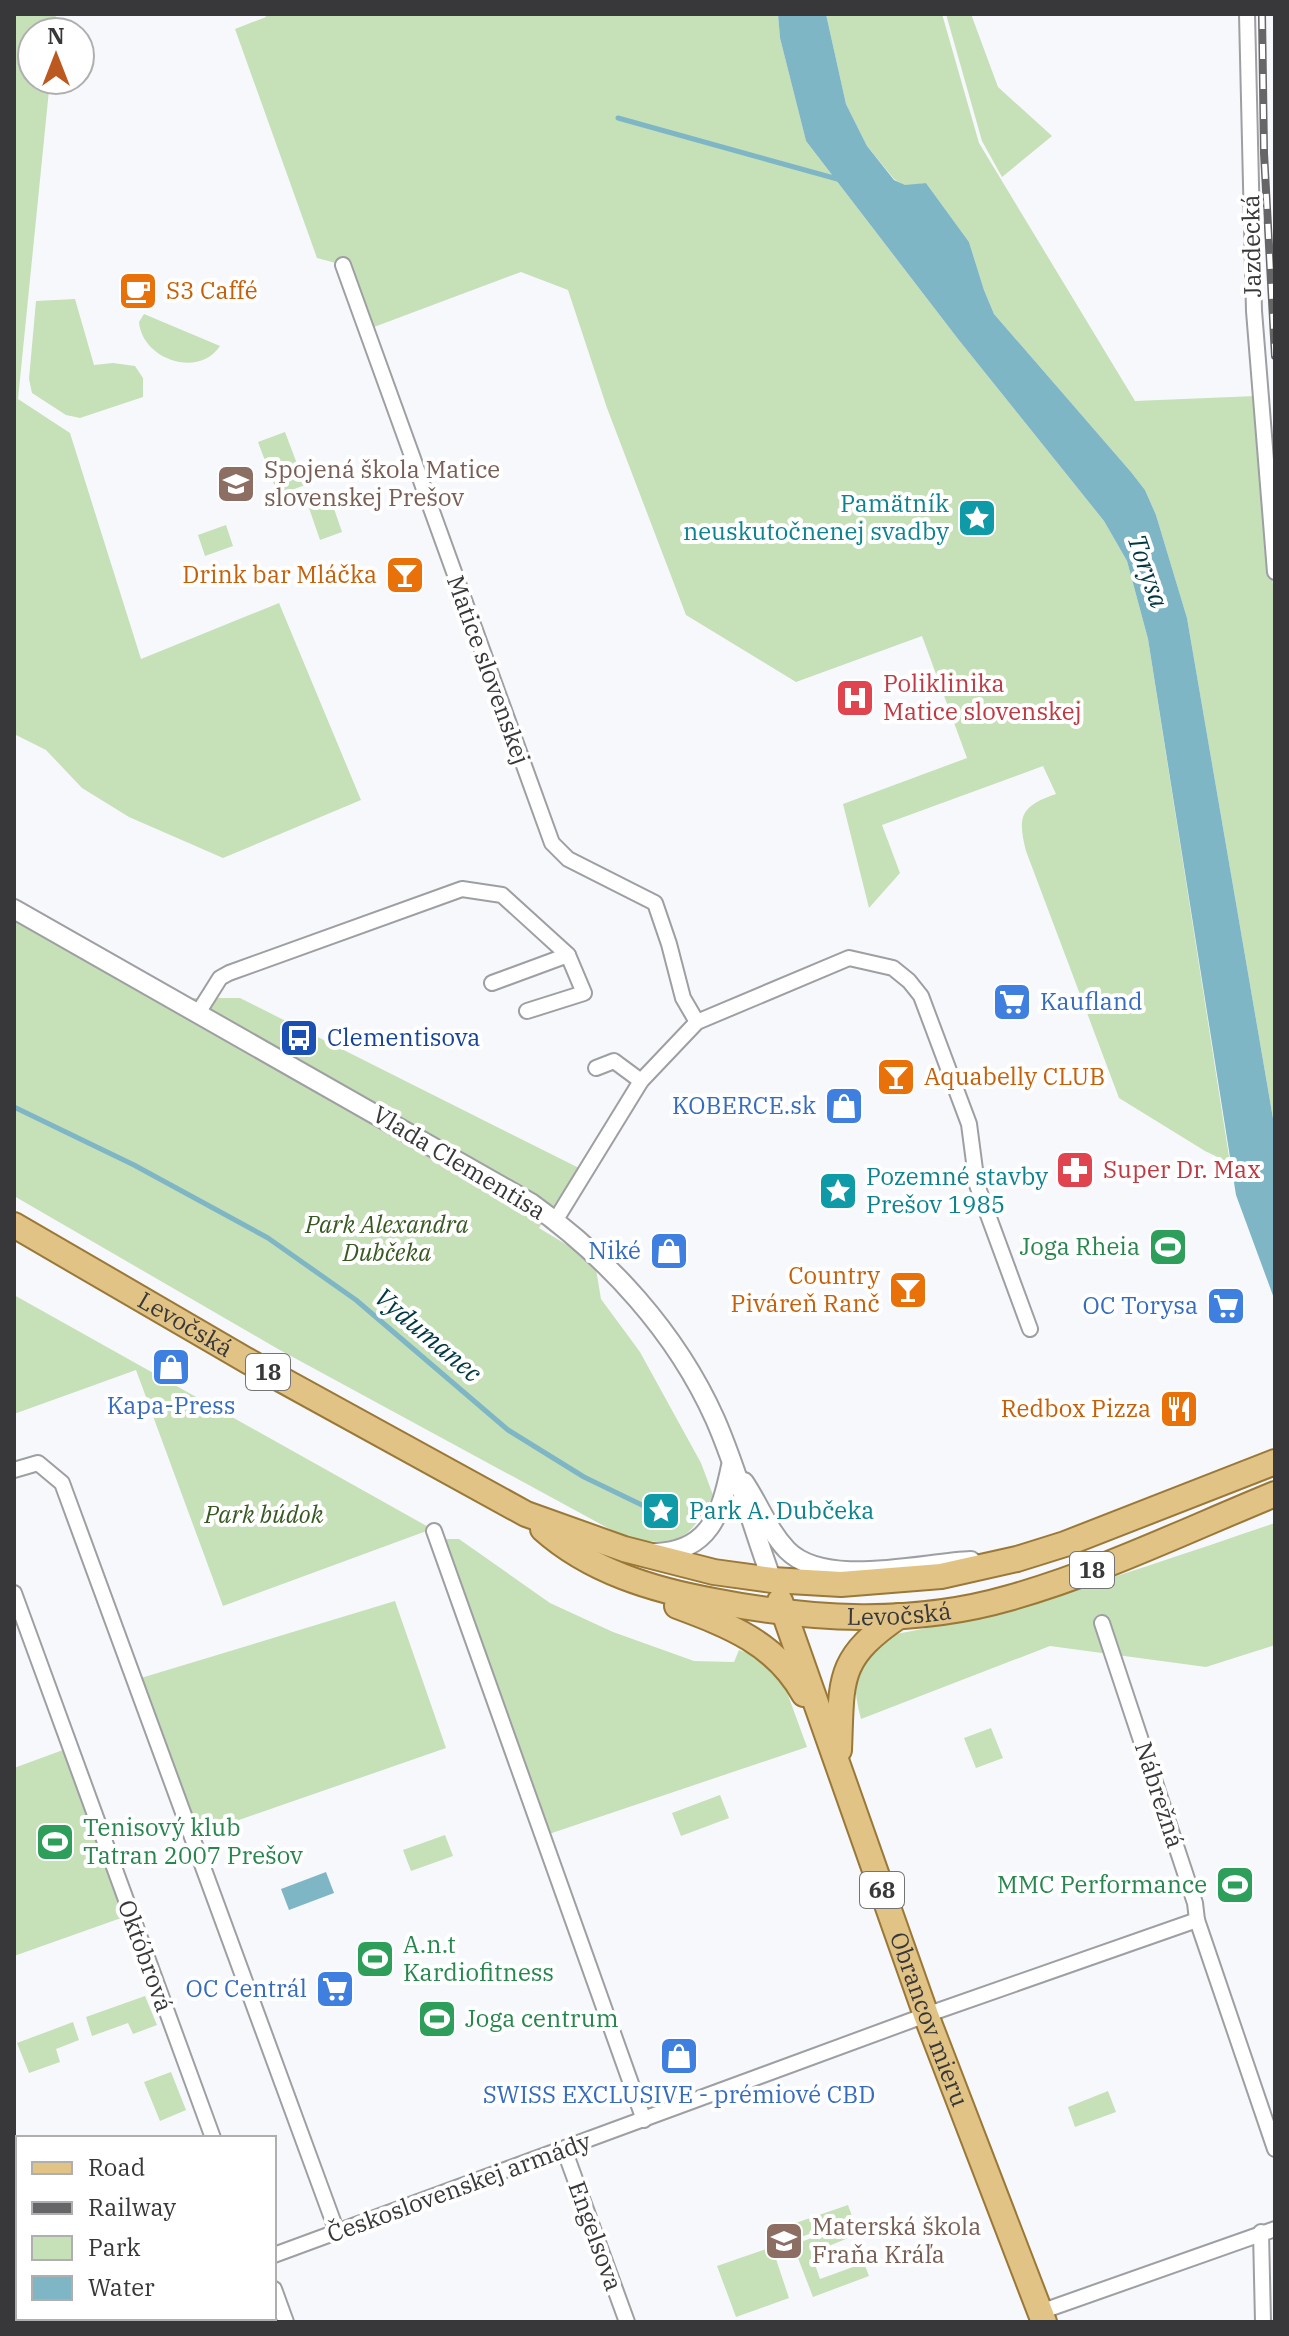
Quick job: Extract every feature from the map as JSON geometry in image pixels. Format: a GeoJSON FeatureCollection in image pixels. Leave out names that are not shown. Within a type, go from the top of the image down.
{"type":"FeatureCollection","features":[{"type":"Feature","properties":{"kind":"main road","name":"Levočská"},"geometry":{"type":"LineString","coordinates":[[14,1225],[260,1368],[526,1514],[624,1549],[691,1567],[772,1580],[849,1584],[941,1576],[1017,1559],[1065,1544],[1275,1462]]}},
{"type":"Feature","properties":{"kind":"main road","name":"Levočská"},"geometry":{"type":"LineString","coordinates":[[526,1514],[554,1539],[607,1570],[691,1597],[785,1614],[849,1618],[899,1616],[1006,1599],[1058,1583],[1275,1494]]}},
{"type":"Feature","properties":{"kind":"main road"},"geometry":{"type":"LineString","coordinates":[[607,1570],[655,1599],[726,1624],[754,1639],[798,1682],[838,1765]]}},
{"type":"Feature","properties":{"kind":"main road","name":"Obrancov mieru"},"geometry":{"type":"LineString","coordinates":[[772,1580],[926,2015],[1042,2317]]}},
{"type":"Feature","properties":{"kind":"main road","name":"68"},"geometry":{"type":"LineString","coordinates":[[838,1765],[842,1688],[847,1669],[857,1651],[877,1631],[899,1616]]}},
{"type":"Feature","properties":{"kind":"street","name":"Jazdecká"},"geometry":{"type":"LineString","coordinates":[[1247,14],[1254,311],[1275,572]]}},
{"type":"Feature","properties":{"kind":"street","name":"Matice slovenskej"},"geometry":{"type":"LineString","coordinates":[[343,265],[552,843],[568,859],[655,903],[683,998],[697,1022]]}},
{"type":"Feature","properties":{"kind":"street"},"geometry":{"type":"LineString","coordinates":[[198,1013],[220,978],[229,973],[462,889],[502,895],[568,955],[584,993],[527,1011]]}},
{"type":"Feature","properties":{"kind":"street","name":"Vlada Clementisa"},"geometry":{"type":"LineString","coordinates":[[14,909],[531,1203],[555,1221],[624,1283],[675,1350],[715,1419],[772,1580]]}},
{"type":"Feature","properties":{"kind":"street"},"geometry":{"type":"LineString","coordinates":[[492,983],[568,955]]}},
{"type":"Feature","properties":{"kind":"street"},"geometry":{"type":"LineString","coordinates":[[555,1221],[641,1081],[697,1022],[849,958],[893,968],[921,996],[969,1124],[977,1185],[1030,1329]]}},
{"type":"Feature","properties":{"kind":"street"},"geometry":{"type":"LineString","coordinates":[[596,1068],[614,1061],[641,1081]]}},
{"type":"Feature","properties":{"kind":"street"},"geometry":{"type":"LineString","coordinates":[[14,1470],[38,1463],[62,1483],[337,2232]]}},
{"type":"Feature","properties":{"kind":"street"},"geometry":{"type":"LineString","coordinates":[[624,1549],[670,1553],[692,1545],[715,1522],[722,1506],[731,1463]]}},
{"type":"Feature","properties":{"kind":"street"},"geometry":{"type":"LineString","coordinates":[[731,1463],[755,1498],[774,1535],[790,1553],[809,1565],[858,1571],[1017,1559]]}},
{"type":"Feature","properties":{"kind":"street"},"geometry":{"type":"LineString","coordinates":[[434,1531],[644,2120]]}},
{"type":"Feature","properties":{"kind":"street","name":"Októbrová"},"geometry":{"type":"LineString","coordinates":[[14,1593],[212,2136]]}},
{"type":"Feature","properties":{"kind":"street","name":"Nábrežná"},"geometry":{"type":"LineString","coordinates":[[1102,1623],[1195,1903],[1197,1920],[1275,2149]]}},
{"type":"Feature","properties":{"kind":"street","name":"Československej armády"},"geometry":{"type":"LineString","coordinates":[[276,2254],[926,2015],[1197,1920]]}},
{"type":"Feature","properties":{"kind":"street","name":"Engelsova"},"geometry":{"type":"LineString","coordinates":[[564,2149],[627,2322]]}},
{"type":"Feature","properties":{"kind":"street"},"geometry":{"type":"LineString","coordinates":[[1042,2317],[1268,2230],[1263,2322]]}},
{"type":"Feature","properties":{"kind":"street"},"geometry":{"type":"LineString","coordinates":[[276,2294],[286,2322]]}},
{"type":"Feature","properties":{"kind":"green space"},"geometry":{"type":"Polygon","coordinates":[[[14,14],[56,14],[16,16],[16,96],[48,96],[18,399],[70,433],[141,659],[279,603],[361,800],[223,858],[129,817],[82,788],[46,750],[14,734],[14,14]]]}},
{"type":"Feature","properties":{"kind":"green space"},"geometry":{"type":"Polygon","coordinates":[[[265,14],[778,14],[780,38],[806,141],[958,339],[1104,521],[1127,561],[1148,639],[1230,1163],[1119,1098],[1026,851],[1022,829],[1024,814],[1035,803],[1056,794],[1043,766],[882,825],[900,873],[869,908],[843,804],[967,758],[922,636],[796,682],[686,615],[607,408],[568,290],[521,272],[366,330],[343,265],[317,258],[235,29],[266,17],[265,14]]]}},
{"type":"Feature","properties":{"kind":"green space"},"geometry":{"type":"Polygon","coordinates":[[[826,14],[942,14],[979,143],[1135,401],[1256,396],[1262,498],[1275,600],[1275,1130],[1187,618],[1156,515],[1145,490],[1131,472],[994,314],[969,242],[926,183],[905,186],[894,179],[867,146],[846,104],[826,14]]]}},
{"type":"Feature","properties":{"kind":"green space"},"geometry":{"type":"Polygon","coordinates":[[[946,14],[971,14],[998,87],[1052,136],[1002,177],[982,141],[946,14]]]}},
{"type":"Feature","properties":{"kind":"green space"},"geometry":{"type":"Polygon","coordinates":[[[75,299],[94,365],[113,363],[135,366],[143,378],[143,397],[80,418],[66,415],[32,393],[29,379],[36,301],[75,299]]]}},
{"type":"Feature","properties":{"kind":"green space"},"geometry":{"type":"Polygon","coordinates":[[[144,314],[220,346],[210,356],[185,363],[160,355],[142,335],[139,322],[144,314]]]}},
{"type":"Feature","properties":{"kind":"green space"},"geometry":{"type":"Polygon","coordinates":[[[285,432],[305,485],[278,495],[258,442],[285,432]]]}},
{"type":"Feature","properties":{"kind":"green space"},"geometry":{"type":"Polygon","coordinates":[[[331,500],[342,532],[320,540],[309,508],[331,500]]]}},
{"type":"Feature","properties":{"kind":"green space"},"geometry":{"type":"Polygon","coordinates":[[[226,525],[233,546],[205,556],[198,535],[226,525]]]}},
{"type":"Feature","properties":{"kind":"green space","name":"Park Alexandra Dubčeka"},"geometry":{"type":"Polygon","coordinates":[[[14,909],[174,998],[240,998],[579,1168],[539,1228],[577,1251],[596,1269],[601,1299],[640,1352],[701,1463],[713,1495],[689,1531],[681,1537],[660,1542],[628,1539],[278,1349],[14,1196],[14,909]]]}},
{"type":"Feature","properties":{"kind":"green space","name":"Park búdok"},"geometry":{"type":"Polygon","coordinates":[[[14,1295],[432,1529],[223,1606],[136,1370],[14,1414],[14,1295]]]}},
{"type":"Feature","properties":{"kind":"green space"},"geometry":{"type":"Polygon","coordinates":[[[1275,1523],[1275,1645],[1206,1667],[1050,1646],[861,1719],[856,1693],[857,1675],[880,1637],[1030,1602],[1275,1523]]]}},
{"type":"Feature","properties":{"kind":"green space"},"geometry":{"type":"Polygon","coordinates":[[[446,1539],[459,1539],[550,1603],[613,1632],[694,1661],[734,1662],[739,1650],[777,1665],[807,1747],[549,1834],[446,1539]]]}},
{"type":"Feature","properties":{"kind":"green space"},"geometry":{"type":"Polygon","coordinates":[[[395,1601],[446,1748],[196,1835],[141,1678],[395,1601]]]}},
{"type":"Feature","properties":{"kind":"green space"},"geometry":{"type":"Polygon","coordinates":[[[991,1728],[1003,1758],[976,1768],[964,1738],[991,1728]]]}},
{"type":"Feature","properties":{"kind":"green space","name":"Tenisový klub Tatran 2007 Prešov"},"geometry":{"type":"Polygon","coordinates":[[[63,1750],[124,1917],[14,1956],[14,1768],[63,1750]]]}},
{"type":"Feature","properties":{"kind":"green space"},"geometry":{"type":"Polygon","coordinates":[[[720,1795],[729,1818],[681,1836],[672,1813],[720,1795]]]}},
{"type":"Feature","properties":{"kind":"green space"},"geometry":{"type":"Polygon","coordinates":[[[445,1835],[453,1856],[411,1871],[403,1850],[445,1835]]]}},
{"type":"Feature","properties":{"kind":"green space"},"geometry":{"type":"Polygon","coordinates":[[[145,1996],[157,2025],[133,2034],[128,2023],[92,2036],[86,2017],[145,1996]]]}},
{"type":"Feature","properties":{"kind":"green space"},"geometry":{"type":"Polygon","coordinates":[[[73,2022],[79,2040],[56,2049],[60,2062],[29,2073],[17,2043],[73,2022]]]}},
{"type":"Feature","properties":{"kind":"green space"},"geometry":{"type":"Polygon","coordinates":[[[171,2072],[186,2110],[160,2121],[144,2082],[171,2072]]]}},
{"type":"Feature","properties":{"kind":"green space"},"geometry":{"type":"Polygon","coordinates":[[[1108,2091],[1116,2112],[1075,2127],[1068,2107],[1108,2091]]]}},
{"type":"Feature","properties":{"kind":"green space"},"geometry":{"type":"Polygon","coordinates":[[[848,2205],[853,2219],[789,2241],[784,2227],[848,2205]]]}},
{"type":"Feature","properties":{"kind":"green space"},"geometry":{"type":"Polygon","coordinates":[[[851,2223],[856,2235],[811,2253],[820,2279],[864,2263],[869,2276],[813,2297],[793,2245],[851,2223]]]}},
{"type":"Feature","properties":{"kind":"green space"},"geometry":{"type":"Polygon","coordinates":[[[772,2247],[789,2298],[736,2317],[717,2266],[772,2247]]]}},
{"type":"Feature","properties":{"kind":"water","name":"Torysa"},"geometry":{"type":"Polygon","coordinates":[[[778,14],[826,14],[846,104],[867,146],[894,180],[905,185],[926,183],[969,242],[994,314],[1131,472],[1145,490],[1156,515],[1187,618],[1275,1130],[1275,1301],[1236,1195],[1148,639],[1127,561],[1104,521],[958,339],[806,141],[780,38],[778,14]]]}},
{"type":"Feature","properties":{"kind":"water"},"geometry":{"type":"Polygon","coordinates":[[[326,1872],[334,1893],[289,1910],[281,1889],[326,1872]]]}},
{"type":"Feature","properties":{"kind":"waterway"},"geometry":{"type":"LineString","coordinates":[[618,118],[841,180]]}},
{"type":"Feature","properties":{"kind":"waterway","name":"Vydumanec"},"geometry":{"type":"LineString","coordinates":[[14,1107],[134,1165],[268,1238],[356,1300],[508,1430],[584,1477],[644,1506]]}},
{"type":"Feature","properties":{"kind":"railway"},"geometry":{"type":"LineString","coordinates":[[1262,14],[1264,153],[1275,356]]}},
{"type":"Feature","properties":{"kind":"place","name":"S3 Caffé"},"geometry":{"type":"Point","coordinates":[138,291]}},
{"type":"Feature","properties":{"kind":"place","name":"Spojená škola Matice slovenskej Prešov"},"geometry":{"type":"Point","coordinates":[236,484]}},
{"type":"Feature","properties":{"kind":"place","name":"Pamätník neuskutočnenej svadby"},"geometry":{"type":"Point","coordinates":[977,518]}},
{"type":"Feature","properties":{"kind":"place","name":"Drink bar Mláčka"},"geometry":{"type":"Point","coordinates":[405,575]}},
{"type":"Feature","properties":{"kind":"place","name":"Poliklinika Matice slovenskej"},"geometry":{"type":"Point","coordinates":[855,698]}},
{"type":"Feature","properties":{"kind":"place","name":"Kaufland"},"geometry":{"type":"Point","coordinates":[1012,1002]}},
{"type":"Feature","properties":{"kind":"place","name":"Clementisova"},"geometry":{"type":"Point","coordinates":[299,1038]}},
{"type":"Feature","properties":{"kind":"place","name":"Aquabelly CLUB"},"geometry":{"type":"Point","coordinates":[896,1077]}},
{"type":"Feature","properties":{"kind":"place","name":"KOBERCE.sk"},"geometry":{"type":"Point","coordinates":[844,1106]}},
{"type":"Feature","properties":{"kind":"place","name":"Super Dr. Max"},"geometry":{"type":"Point","coordinates":[1075,1170]}},
{"type":"Feature","properties":{"kind":"place","name":"Pozemné stavby Prešov 1985"},"geometry":{"type":"Point","coordinates":[838,1191]}},
{"type":"Feature","properties":{"kind":"place","name":"Joga Rheia"},"geometry":{"type":"Point","coordinates":[1168,1247]}},
{"type":"Feature","properties":{"kind":"place","name":"Niké"},"geometry":{"type":"Point","coordinates":[669,1251]}},
{"type":"Feature","properties":{"kind":"place","name":"Country Piváreň Ranč"},"geometry":{"type":"Point","coordinates":[908,1290]}},
{"type":"Feature","properties":{"kind":"place","name":"OC Torysa"},"geometry":{"type":"Point","coordinates":[1226,1306]}},
{"type":"Feature","properties":{"kind":"place","name":"Kapa-Press"},"geometry":{"type":"Point","coordinates":[171,1367]}},
{"type":"Feature","properties":{"kind":"place","name":"Redbox Pizza"},"geometry":{"type":"Point","coordinates":[1179,1409]}},
{"type":"Feature","properties":{"kind":"place","name":"Park A. Dubčeka"},"geometry":{"type":"Point","coordinates":[661,1511]}},
{"type":"Feature","properties":{"kind":"place","name":"Tenisový klub Tatran 2007 Prešov"},"geometry":{"type":"Point","coordinates":[55,1842]}},
{"type":"Feature","properties":{"kind":"place","name":"MMC Performance"},"geometry":{"type":"Point","coordinates":[1235,1885]}},
{"type":"Feature","properties":{"kind":"place","name":"A.n.t Kardiofitness"},"geometry":{"type":"Point","coordinates":[375,1959]}},
{"type":"Feature","properties":{"kind":"place","name":"OC Centrál"},"geometry":{"type":"Point","coordinates":[335,1989]}},
{"type":"Feature","properties":{"kind":"place","name":"Joga centrum"},"geometry":{"type":"Point","coordinates":[437,2019]}},
{"type":"Feature","properties":{"kind":"place","name":"SWISS EXCLUSIVE - prémiové CBD"},"geometry":{"type":"Point","coordinates":[679,2056]}},
{"type":"Feature","properties":{"kind":"place","name":"Materská škola Fraňa Kráľa"},"geometry":{"type":"Point","coordinates":[784,2241]}}]}
